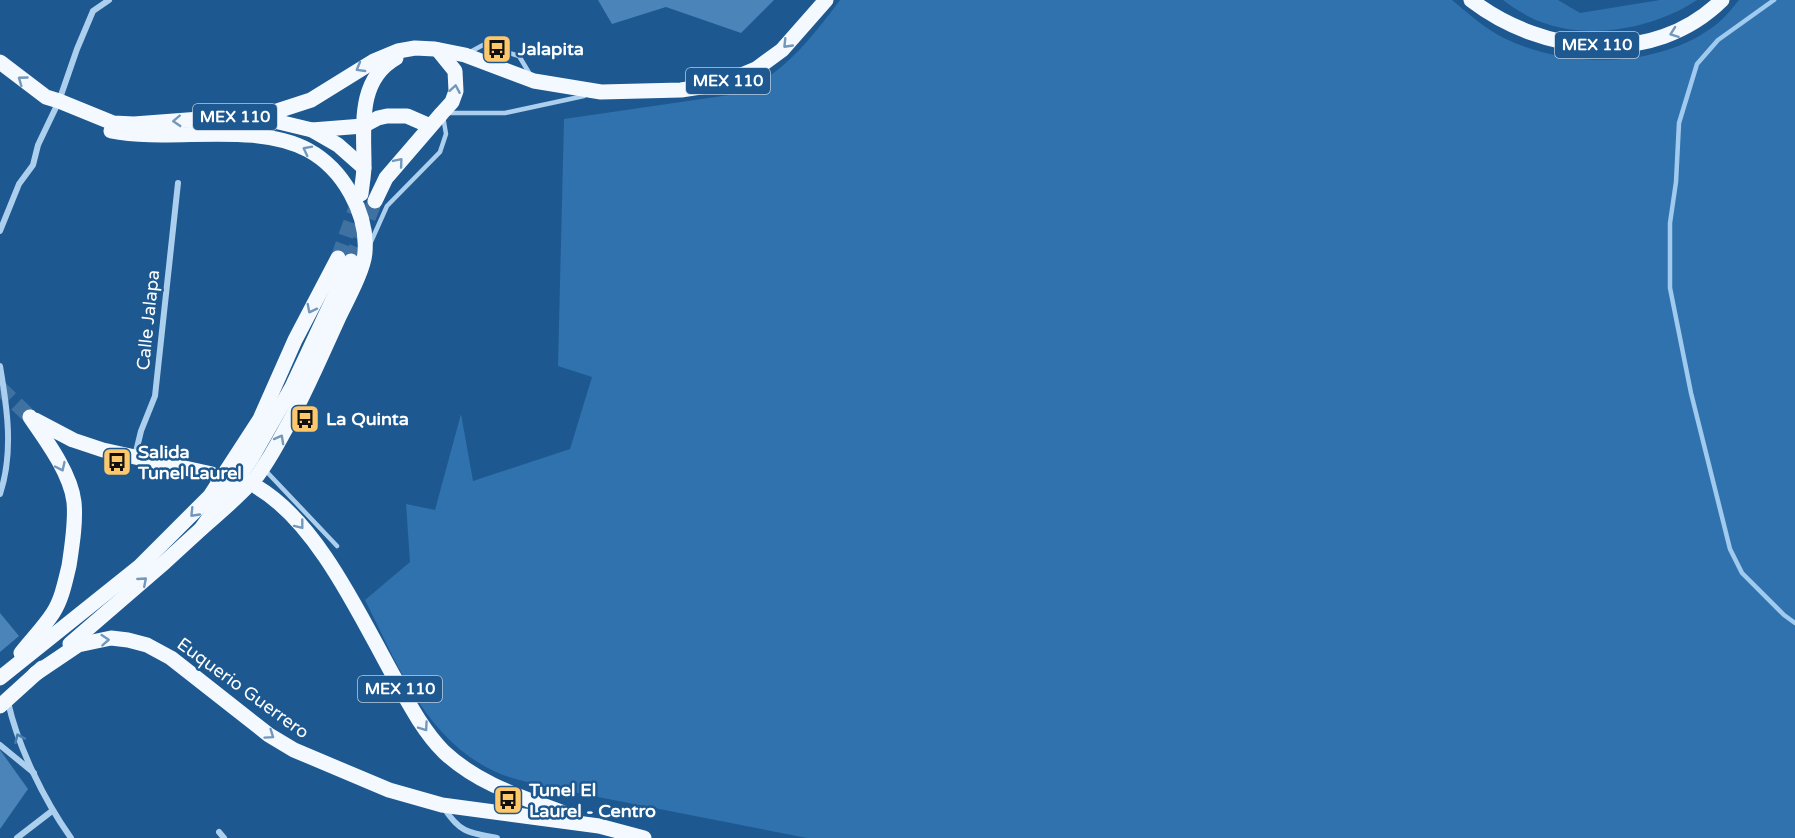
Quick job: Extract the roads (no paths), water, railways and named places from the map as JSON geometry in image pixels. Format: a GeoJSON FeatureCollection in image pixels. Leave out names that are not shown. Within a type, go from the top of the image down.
{"type":"FeatureCollection","features":[{"type":"Feature","properties":{"kind":"main road","name":"MEX 110"},"geometry":{"type":"LineString","coordinates":[[0,62],[53,102],[113,123],[134,124],[268,114],[311,100],[374,61],[398,51],[415,48],[465,55],[534,81],[601,92],[681,90],[720,84],[756,69],[782,50],[826,0]]}},
{"type":"Feature","properties":{"kind":"main road","name":"MEX 110"},"geometry":{"type":"LineString","coordinates":[[1471,0],[1492,16],[1530,34],[1573,44],[1611,46],[1644,43],[1681,30],[1708,13],[1722,0]]}},
{"type":"Feature","properties":{"kind":"main road"},"geometry":{"type":"LineString","coordinates":[[415,48],[387,63],[371,83],[363,126],[364,168],[368,197],[452,102],[457,82],[455,71],[438,50]]}},
{"type":"Feature","properties":{"kind":"main road"},"geometry":{"type":"LineString","coordinates":[[1,677],[140,566],[210,496],[260,419],[295,340],[352,258],[364,231],[348,190],[337,174],[323,159],[308,150],[287,142],[263,137],[206,133],[133,135],[109,130],[53,102]]}},
{"type":"Feature","properties":{"kind":"main road"},"geometry":{"type":"LineString","coordinates":[[251,115],[312,130],[338,145],[364,168]]}},
{"type":"Feature","properties":{"kind":"main road"},"geometry":{"type":"LineString","coordinates":[[312,130],[363,126],[387,116],[407,116],[430,126]]}},
{"type":"Feature","properties":{"kind":"main road","name":"MEX 110"},"geometry":{"type":"LineString","coordinates":[[3,702],[201,529],[250,459],[292,387],[352,258]]}},
{"type":"Feature","properties":{"kind":"main road"},"geometry":{"type":"LineString","coordinates":[[201,529],[239,496],[263,468],[304,394],[352,289],[352,258]]}},
{"type":"Feature","properties":{"kind":"main road"},"geometry":{"type":"LineString","coordinates":[[1,677],[53,613],[64,586],[71,556],[74,501],[61,466],[30,417],[73,440],[103,450],[212,474]]}},
{"type":"Feature","properties":{"kind":"main road","name":"MEX 110"},"geometry":{"type":"LineString","coordinates":[[257,487],[289,511],[316,547],[355,608],[415,713],[445,752],[497,788],[598,826]]}},
{"type":"Feature","properties":{"kind":"main road","name":"Euquerio Guerrero"},"geometry":{"type":"LineString","coordinates":[[35,674],[78,645],[93,641],[128,640],[147,645],[171,658],[269,735],[294,750],[389,790],[442,805],[598,826],[644,838]]}},
{"type":"Feature","properties":{"kind":"street"},"geometry":{"type":"LineString","coordinates":[[0,231],[19,184],[33,165],[53,102],[93,11],[109,0]]}},
{"type":"Feature","properties":{"kind":"street","name":"Calle Jalapa"},"geometry":{"type":"LineString","coordinates":[[135,456],[141,431],[155,396],[178,183]]}},
{"type":"Feature","properties":{"kind":"street"},"geometry":{"type":"LineString","coordinates":[[0,366],[8,415],[5,479],[0,494]]}},
{"type":"Feature","properties":{"kind":"street"},"geometry":{"type":"LineString","coordinates":[[3,702],[52,810],[71,838]]}},
{"type":"Feature","properties":{"kind":"street"},"geometry":{"type":"LineString","coordinates":[[0,745],[36,776]]}},
{"type":"Feature","properties":{"kind":"street"},"geometry":{"type":"LineString","coordinates":[[442,805],[451,819],[463,830],[497,838]]}},
{"type":"Feature","properties":{"kind":"street"},"geometry":{"type":"LineString","coordinates":[[17,838],[52,810]]}},
{"type":"Feature","properties":{"kind":"street"},"geometry":{"type":"LineString","coordinates":[[219,832],[225,838]]}},
{"type":"Feature","properties":{"kind":"lane"},"geometry":{"type":"LineString","coordinates":[[352,258],[387,206],[440,152],[446,134],[442,113],[505,113],[601,92]]}},
{"type":"Feature","properties":{"kind":"lane"},"geometry":{"type":"LineString","coordinates":[[263,468],[337,546]]}},
{"type":"Feature","properties":{"kind":"waterway"},"geometry":{"type":"LineString","coordinates":[[1774,0],[1718,40],[1697,64],[1679,123],[1676,182],[1670,223],[1670,288],[1691,393],[1730,549],[1742,573],[1795,623]]}},
{"type":"Feature","properties":{"kind":"tunnel"},"geometry":{"type":"LineString","coordinates":[[338,258],[359,199]]}},
{"type":"Feature","properties":{"kind":"tunnel"},"geometry":{"type":"LineString","coordinates":[[351,261],[375,201]]}},
{"type":"Feature","properties":{"kind":"tunnel"},"geometry":{"type":"LineString","coordinates":[[0,388],[30,417]]}},
{"type":"Feature","properties":{"kind":"place","name":"Jalapita"},"geometry":{"type":"Point","coordinates":[497,49]}},
{"type":"Feature","properties":{"kind":"place","name":"La Quinta"},"geometry":{"type":"Point","coordinates":[305,419]}},
{"type":"Feature","properties":{"kind":"place","name":"Salida Tunel Laurel"},"geometry":{"type":"Point","coordinates":[117,462]}},
{"type":"Feature","properties":{"kind":"place","name":"Tunel El Laurel - Centro"},"geometry":{"type":"Point","coordinates":[508,800]}}]}
